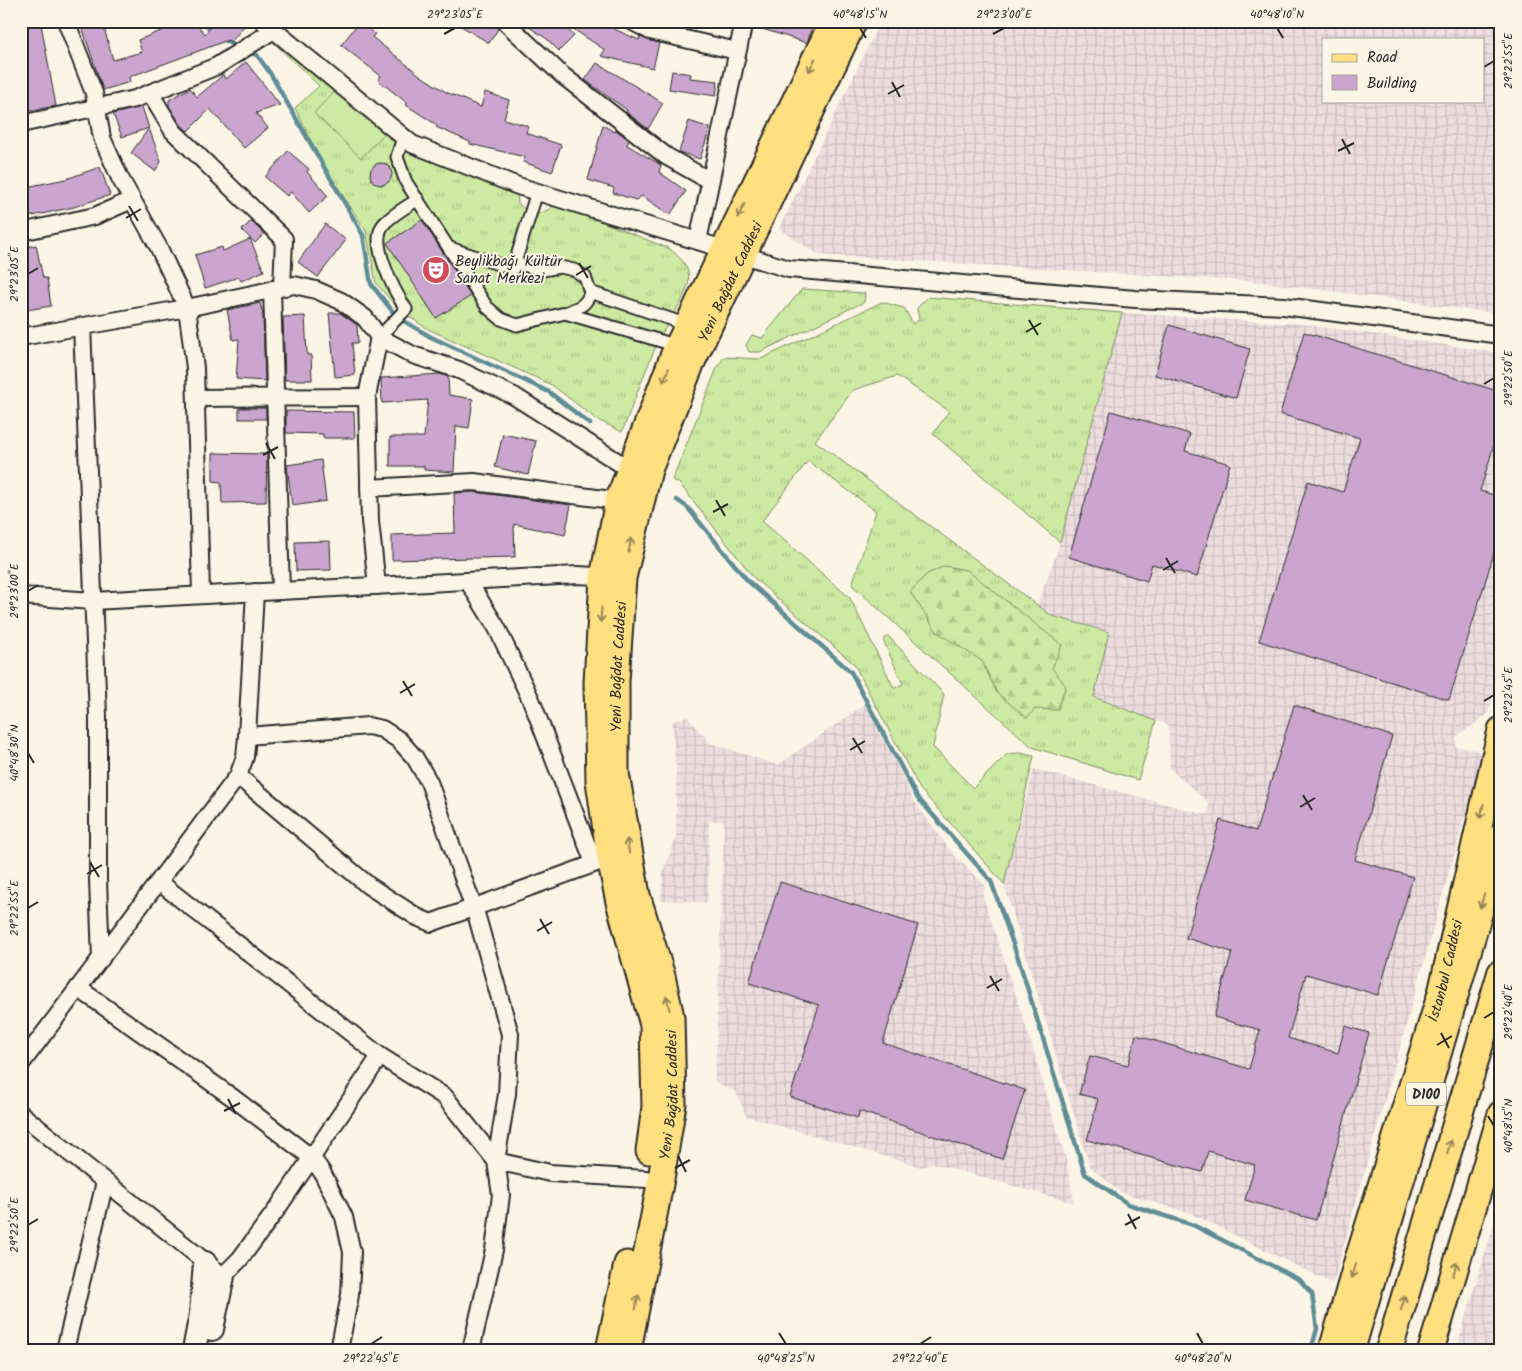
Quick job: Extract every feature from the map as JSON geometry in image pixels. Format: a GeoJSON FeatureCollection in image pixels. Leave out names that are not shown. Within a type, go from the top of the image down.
{"type":"FeatureCollection","features":[{"type":"Feature","properties":{"kind":"highway","name":"D100"},"geometry":{"type":"LineString","coordinates":[[1351,1350],[1501,837]]}},
{"type":"Feature","properties":{"kind":"highway","name":"D100"},"geometry":{"type":"LineString","coordinates":[[1390,1350],[1501,973]]}},
{"type":"Feature","properties":{"kind":"highway"},"geometry":{"type":"LineString","coordinates":[[1365,1302],[1409,1097]]}},
{"type":"Feature","properties":{"kind":"main road","name":"Yeni Bağdat Caddesi"},"geometry":{"type":"LineString","coordinates":[[629,503],[649,470],[734,252],[833,21]]}},
{"type":"Feature","properties":{"kind":"main road","name":"Yeni Bağdat Caddesi"},"geometry":{"type":"LineString","coordinates":[[609,1350],[646,1179],[655,1107],[654,1025],[619,902],[602,860],[597,682],[613,577],[629,503],[629,469],[683,336],[734,252],[854,21]]}},
{"type":"Feature","properties":{"kind":"main road","name":"Yeni Bağdat Caddesi"},"geometry":{"type":"LineString","coordinates":[[613,577],[616,773],[637,895],[662,976],[671,1018],[673,1104],[661,1179],[628,1350]]}},
{"type":"Feature","properties":{"kind":"main road","name":"İstanbul Caddesi"},"geometry":{"type":"LineString","coordinates":[[1332,1350],[1441,993],[1501,730]]}},
{"type":"Feature","properties":{"kind":"main road"},"geometry":{"type":"LineString","coordinates":[[1431,1350],[1501,1114]]}},
{"type":"Feature","properties":{"kind":"main road"},"geometry":{"type":"LineString","coordinates":[[194,1350],[201,1314],[205,1263]]}},
{"type":"Feature","properties":{"kind":"main road"},"geometry":{"type":"LineString","coordinates":[[208,1350],[223,1276]]}},
{"type":"Feature","properties":{"kind":"street"},"geometry":{"type":"LineString","coordinates":[[66,21],[94,92],[102,138],[132,200],[159,248],[187,308],[196,398],[201,594]]}},
{"type":"Feature","properties":{"kind":"street"},"geometry":{"type":"LineString","coordinates":[[504,21],[562,75],[591,98],[666,156],[710,181]]}},
{"type":"Feature","properties":{"kind":"street"},"geometry":{"type":"LineString","coordinates":[[631,21],[658,27],[737,51]]}},
{"type":"Feature","properties":{"kind":"street"},"geometry":{"type":"LineString","coordinates":[[698,241],[744,21]]}},
{"type":"Feature","properties":{"kind":"street"},"geometry":{"type":"LineString","coordinates":[[21,124],[135,99],[216,66],[248,46],[267,26],[412,144],[537,192],[789,270],[1134,299],[1284,306],[1501,335]]}},
{"type":"Feature","properties":{"kind":"street"},"geometry":{"type":"LineString","coordinates":[[150,93],[172,131],[284,239],[277,288],[274,398],[281,591]]}},
{"type":"Feature","properties":{"kind":"street"},"geometry":{"type":"LineString","coordinates":[[403,137],[397,157],[406,182],[488,307],[501,319],[517,325],[565,313],[581,306],[588,300],[590,292],[585,277],[574,270],[560,267],[543,270],[514,263]]}},
{"type":"Feature","properties":{"kind":"street"},"geometry":{"type":"LineString","coordinates":[[450,248],[513,268],[537,192]]}},
{"type":"Feature","properties":{"kind":"street"},"geometry":{"type":"LineString","coordinates":[[377,586],[370,488],[367,397],[379,337],[406,309],[389,277],[378,243],[378,234],[388,220],[418,199]]}},
{"type":"Feature","properties":{"kind":"street"},"geometry":{"type":"LineString","coordinates":[[21,232],[95,216],[132,200]]}},
{"type":"Feature","properties":{"kind":"street"},"geometry":{"type":"LineString","coordinates":[[21,337],[187,308],[294,285],[308,288],[341,301],[365,318],[379,337],[413,355],[459,370],[514,396],[629,469]]}},
{"type":"Feature","properties":{"kind":"street"},"geometry":{"type":"LineString","coordinates":[[590,292],[683,336]]}},
{"type":"Feature","properties":{"kind":"street"},"geometry":{"type":"LineString","coordinates":[[565,313],[683,336]]}},
{"type":"Feature","properties":{"kind":"street"},"geometry":{"type":"LineString","coordinates":[[82,326],[98,715],[98,880],[101,959]]}},
{"type":"Feature","properties":{"kind":"street"},"geometry":{"type":"LineString","coordinates":[[196,398],[367,397]]}},
{"type":"Feature","properties":{"kind":"street"},"geometry":{"type":"LineString","coordinates":[[370,488],[474,482],[629,503]]}},
{"type":"Feature","properties":{"kind":"street"},"geometry":{"type":"LineString","coordinates":[[21,596],[93,601],[578,575],[613,577]]}},
{"type":"Feature","properties":{"kind":"street"},"geometry":{"type":"LineString","coordinates":[[238,776],[369,886],[417,917],[431,923],[602,860],[497,628],[468,581]]}},
{"type":"Feature","properties":{"kind":"street"},"geometry":{"type":"LineString","coordinates":[[21,1064],[238,776],[245,757],[247,736],[255,592]]}},
{"type":"Feature","properties":{"kind":"street"},"geometry":{"type":"LineString","coordinates":[[247,736],[368,726],[382,729],[399,740],[415,758],[429,782],[474,908],[510,1034],[508,1094],[496,1161],[501,1195],[494,1250],[471,1350]]}},
{"type":"Feature","properties":{"kind":"street"},"geometry":{"type":"LineString","coordinates":[[158,882],[380,1056],[445,1097],[496,1161],[550,1173],[646,1179]]}},
{"type":"Feature","properties":{"kind":"street"},"geometry":{"type":"LineString","coordinates":[[78,988],[232,1097],[312,1158],[322,1172],[344,1217],[352,1252],[350,1295],[339,1350]]}},
{"type":"Feature","properties":{"kind":"street"},"geometry":{"type":"LineString","coordinates":[[21,1114],[223,1276],[240,1259],[312,1158],[380,1056]]}},
{"type":"Feature","properties":{"kind":"street"},"geometry":{"type":"LineString","coordinates":[[65,1350],[104,1182]]}},
{"type":"Feature","properties":{"kind":"shaded area"},"geometry":{"type":"Polygon","coordinates":[[[1501,21],[1501,314],[1262,282],[819,255],[779,229],[880,22],[1501,21]]]}},
{"type":"Feature","properties":{"kind":"shaded area"},"geometry":{"type":"Polygon","coordinates":[[[1122,313],[1303,324],[1501,353],[1501,669],[1488,714],[1456,737],[1455,746],[1483,752],[1333,1284],[1190,1213],[1120,1192],[1090,1167],[1004,884],[1034,769],[1207,815],[1209,803],[1170,769],[1168,725],[1094,697],[1109,632],[1053,616],[1037,605],[1058,549],[1122,313]]]}},
{"type":"Feature","properties":{"kind":"shaded area"},"geometry":{"type":"Polygon","coordinates":[[[867,703],[914,801],[953,854],[985,885],[983,896],[1027,1030],[1067,1163],[1074,1203],[932,1163],[922,1167],[746,1116],[736,1092],[715,1082],[724,821],[709,821],[708,903],[661,900],[663,871],[676,839],[676,767],[672,722],[687,716],[710,743],[778,765],[867,703]]]}},
{"type":"Feature","properties":{"kind":"shaded area"},"geometry":{"type":"Polygon","coordinates":[[[1501,1200],[1501,1350],[1456,1350],[1501,1200]]]}},
{"type":"Feature","properties":{"kind":"green space"},"geometry":{"type":"Polygon","coordinates":[[[276,41],[338,88],[385,133],[517,191],[518,203],[523,208],[538,214],[550,209],[555,203],[670,249],[682,260],[687,269],[689,279],[686,291],[659,339],[622,432],[596,419],[552,385],[428,329],[400,311],[376,283],[366,231],[321,161],[295,108],[319,86],[274,43],[276,41]]]}},
{"type":"Feature","properties":{"kind":"green space"},"geometry":{"type":"Polygon","coordinates":[[[338,88],[385,133],[361,158],[314,113],[338,88]]]}},
{"type":"Feature","properties":{"kind":"green space"},"geometry":{"type":"Polygon","coordinates":[[[802,289],[865,293],[864,302],[760,352],[749,352],[746,345],[752,335],[762,338],[802,289]]]}},
{"type":"Feature","properties":{"kind":"green space"},"geometry":{"type":"Polygon","coordinates":[[[928,297],[1122,313],[1060,542],[933,434],[949,411],[897,376],[853,390],[815,441],[1052,616],[1109,632],[1094,697],[1156,721],[1138,780],[1032,747],[852,585],[876,511],[808,461],[762,521],[850,598],[894,688],[903,684],[883,640],[888,636],[944,694],[933,747],[973,788],[1007,754],[1020,753],[1034,756],[1004,884],[920,789],[854,664],[755,579],[679,483],[672,480],[717,368],[724,357],[761,359],[882,302],[904,308],[913,324],[919,320],[917,308],[928,297]]]}},
{"type":"Feature","properties":{"kind":"green space"},"geometry":{"type":"Polygon","coordinates":[[[945,566],[967,570],[1062,645],[1052,668],[1066,686],[1057,710],[1035,709],[1027,718],[997,693],[982,661],[937,632],[910,592],[927,574],[945,566]]]}},
{"type":"Feature","properties":{"kind":"building"},"geometry":{"type":"Polygon","coordinates":[[[80,21],[102,21],[113,60],[142,52],[138,40],[186,21],[194,21],[205,34],[215,21],[248,21],[231,42],[228,40],[129,77],[130,82],[103,90],[80,21]]]}},
{"type":"Feature","properties":{"kind":"building"},"geometry":{"type":"Polygon","coordinates":[[[360,21],[375,34],[372,37],[421,76],[446,92],[481,107],[485,92],[509,100],[504,119],[528,126],[526,133],[561,145],[552,172],[523,162],[525,157],[470,144],[470,142],[436,127],[437,125],[406,105],[407,103],[378,80],[381,76],[341,45],[360,21]]]}},
{"type":"Feature","properties":{"kind":"building"},"geometry":{"type":"Polygon","coordinates":[[[453,21],[494,21],[498,29],[489,43],[453,21]]]}},
{"type":"Feature","properties":{"kind":"building"},"geometry":{"type":"Polygon","coordinates":[[[520,21],[560,21],[574,36],[559,51],[547,39],[520,21]]]}},
{"type":"Feature","properties":{"kind":"building"},"geometry":{"type":"Polygon","coordinates":[[[561,21],[596,21],[639,40],[640,37],[659,43],[653,68],[601,56],[605,50],[561,21]]]}},
{"type":"Feature","properties":{"kind":"building"},"geometry":{"type":"Polygon","coordinates":[[[754,21],[814,21],[807,43],[753,26],[754,21]]]}},
{"type":"Feature","properties":{"kind":"building"},"geometry":{"type":"Polygon","coordinates":[[[41,24],[56,106],[28,111],[21,68],[21,27],[41,24]]]}},
{"type":"Feature","properties":{"kind":"building"},"geometry":{"type":"Polygon","coordinates":[[[246,62],[280,105],[256,113],[268,128],[244,148],[210,109],[188,131],[181,125],[169,106],[169,100],[190,88],[197,97],[223,75],[226,79],[246,62]]]}},
{"type":"Feature","properties":{"kind":"building"},"geometry":{"type":"Polygon","coordinates":[[[597,63],[663,103],[648,129],[626,112],[627,110],[585,80],[597,63]]]}},
{"type":"Feature","properties":{"kind":"building"},"geometry":{"type":"Polygon","coordinates":[[[672,71],[691,74],[690,78],[718,81],[716,96],[669,89],[672,71]]]}},
{"type":"Feature","properties":{"kind":"building"},"geometry":{"type":"Polygon","coordinates":[[[142,107],[149,128],[122,137],[113,114],[142,107]]]}},
{"type":"Feature","properties":{"kind":"building"},"geometry":{"type":"Polygon","coordinates":[[[689,121],[710,128],[700,159],[679,152],[689,121]]]}},
{"type":"Feature","properties":{"kind":"building"},"geometry":{"type":"Polygon","coordinates":[[[603,125],[614,132],[616,130],[629,140],[627,145],[661,165],[659,172],[686,191],[670,215],[642,196],[636,200],[613,193],[614,188],[588,180],[603,125]]]}},
{"type":"Feature","properties":{"kind":"building"},"geometry":{"type":"Polygon","coordinates":[[[149,128],[161,162],[155,171],[131,153],[149,128]]]}},
{"type":"Feature","properties":{"kind":"building"},"geometry":{"type":"Polygon","coordinates":[[[288,151],[309,169],[307,172],[328,196],[309,213],[291,192],[287,196],[265,177],[288,151]]]}},
{"type":"Feature","properties":{"kind":"building"},"geometry":{"type":"Polygon","coordinates":[[[381,163],[389,166],[392,174],[389,182],[381,185],[373,182],[370,174],[373,166],[381,163]]]}},
{"type":"Feature","properties":{"kind":"building"},"geometry":{"type":"Polygon","coordinates":[[[100,167],[110,195],[74,207],[23,218],[21,188],[66,179],[100,167]]]}},
{"type":"Feature","properties":{"kind":"building","name":"Beylikbağı Kültür Sanat Merkezi"},"geometry":{"type":"Polygon","coordinates":[[[422,220],[471,296],[436,318],[387,243],[422,220]]]}},
{"type":"Feature","properties":{"kind":"building"},"geometry":{"type":"Polygon","coordinates":[[[251,221],[264,234],[255,243],[242,230],[251,221]]]}},
{"type":"Feature","properties":{"kind":"building"},"geometry":{"type":"Polygon","coordinates":[[[325,224],[346,240],[318,277],[298,262],[325,224]]]}},
{"type":"Feature","properties":{"kind":"building"},"geometry":{"type":"Polygon","coordinates":[[[250,239],[264,271],[241,281],[239,277],[205,288],[195,255],[222,247],[223,251],[250,239]]]}},
{"type":"Feature","properties":{"kind":"building"},"geometry":{"type":"Polygon","coordinates":[[[36,245],[43,278],[47,278],[51,306],[21,311],[21,248],[36,245]]]}},
{"type":"Feature","properties":{"kind":"building"},"geometry":{"type":"Polygon","coordinates":[[[260,303],[263,315],[265,381],[236,379],[239,339],[233,340],[227,310],[260,303]]]}},
{"type":"Feature","properties":{"kind":"building"},"geometry":{"type":"Polygon","coordinates":[[[329,313],[340,313],[357,325],[358,343],[352,343],[355,375],[335,377],[329,313]]]}},
{"type":"Feature","properties":{"kind":"building"},"geometry":{"type":"Polygon","coordinates":[[[305,316],[307,355],[311,355],[312,380],[285,380],[283,317],[305,316]]]}},
{"type":"Feature","properties":{"kind":"building"},"geometry":{"type":"Polygon","coordinates":[[[1169,325],[1250,349],[1236,398],[1155,375],[1169,325]]]}},
{"type":"Feature","properties":{"kind":"building"},"geometry":{"type":"Polygon","coordinates":[[[1304,332],[1501,392],[1501,422],[1480,491],[1501,497],[1501,530],[1449,700],[1259,641],[1308,481],[1343,492],[1360,438],[1280,414],[1304,332]]]}},
{"type":"Feature","properties":{"kind":"building"},"geometry":{"type":"Polygon","coordinates":[[[440,374],[448,377],[449,395],[473,399],[469,428],[456,426],[454,472],[424,470],[424,466],[390,466],[390,437],[424,437],[428,400],[382,403],[381,378],[440,374]]]}},
{"type":"Feature","properties":{"kind":"building"},"geometry":{"type":"Polygon","coordinates":[[[239,408],[266,408],[266,419],[239,419],[239,408]]]}},
{"type":"Feature","properties":{"kind":"building"},"geometry":{"type":"Polygon","coordinates":[[[286,411],[354,412],[355,438],[323,438],[323,434],[286,433],[286,411]]]}},
{"type":"Feature","properties":{"kind":"building"},"geometry":{"type":"Polygon","coordinates":[[[1111,411],[1190,434],[1185,451],[1230,464],[1197,577],[1152,564],[1147,581],[1069,557],[1111,411]]]}},
{"type":"Feature","properties":{"kind":"building"},"geometry":{"type":"Polygon","coordinates":[[[503,434],[536,441],[528,475],[495,467],[503,434]]]}},
{"type":"Feature","properties":{"kind":"building"},"geometry":{"type":"Polygon","coordinates":[[[213,453],[267,454],[266,502],[222,503],[221,482],[213,481],[213,453]]]}},
{"type":"Feature","properties":{"kind":"building"},"geometry":{"type":"Polygon","coordinates":[[[321,460],[326,501],[292,506],[287,465],[321,460]]]}},
{"type":"Feature","properties":{"kind":"building"},"geometry":{"type":"Polygon","coordinates":[[[474,492],[571,505],[565,535],[514,524],[515,557],[392,560],[392,535],[455,533],[454,493],[474,492]]]}},
{"type":"Feature","properties":{"kind":"building"},"geometry":{"type":"Polygon","coordinates":[[[330,541],[331,570],[296,571],[295,542],[330,541]]]}},
{"type":"Feature","properties":{"kind":"building"},"geometry":{"type":"Polygon","coordinates":[[[1294,705],[1392,736],[1355,860],[1413,877],[1378,995],[1306,974],[1288,1038],[1338,1053],[1345,1026],[1369,1033],[1316,1220],[1245,1200],[1255,1165],[1208,1151],[1202,1172],[1087,1140],[1098,1099],[1079,1094],[1090,1056],[1128,1065],[1136,1035],[1249,1069],[1260,1030],[1214,1017],[1232,952],[1186,938],[1220,820],[1256,831],[1294,705]]]}},
{"type":"Feature","properties":{"kind":"building"},"geometry":{"type":"Polygon","coordinates":[[[780,882],[918,925],[883,1043],[1025,1090],[1002,1159],[859,1111],[858,1118],[790,1097],[819,1005],[749,983],[780,882]]]}},
{"type":"Feature","properties":{"kind":"waterway"},"geometry":{"type":"LineString","coordinates":[[201,21],[213,31]]}},
{"type":"Feature","properties":{"kind":"waterway"},"geometry":{"type":"LineString","coordinates":[[221,38],[238,48]]}},
{"type":"Feature","properties":{"kind":"waterway"},"geometry":{"type":"LineString","coordinates":[[247,52],[257,55],[270,73],[363,235],[371,284],[397,317],[431,337],[549,392],[590,424]]}},
{"type":"Feature","properties":{"kind":"waterway"},"geometry":{"type":"LineString","coordinates":[[677,500],[687,507],[748,581],[851,672],[917,797],[991,881],[1019,961],[1085,1174],[1128,1204],[1193,1225],[1300,1280],[1312,1294],[1317,1329],[1311,1350]]}},
{"type":"Feature","properties":{"kind":"place","name":"Beylikbağı Kültür Sanat Merkezi"},"geometry":{"type":"Point","coordinates":[436,270]}}]}
